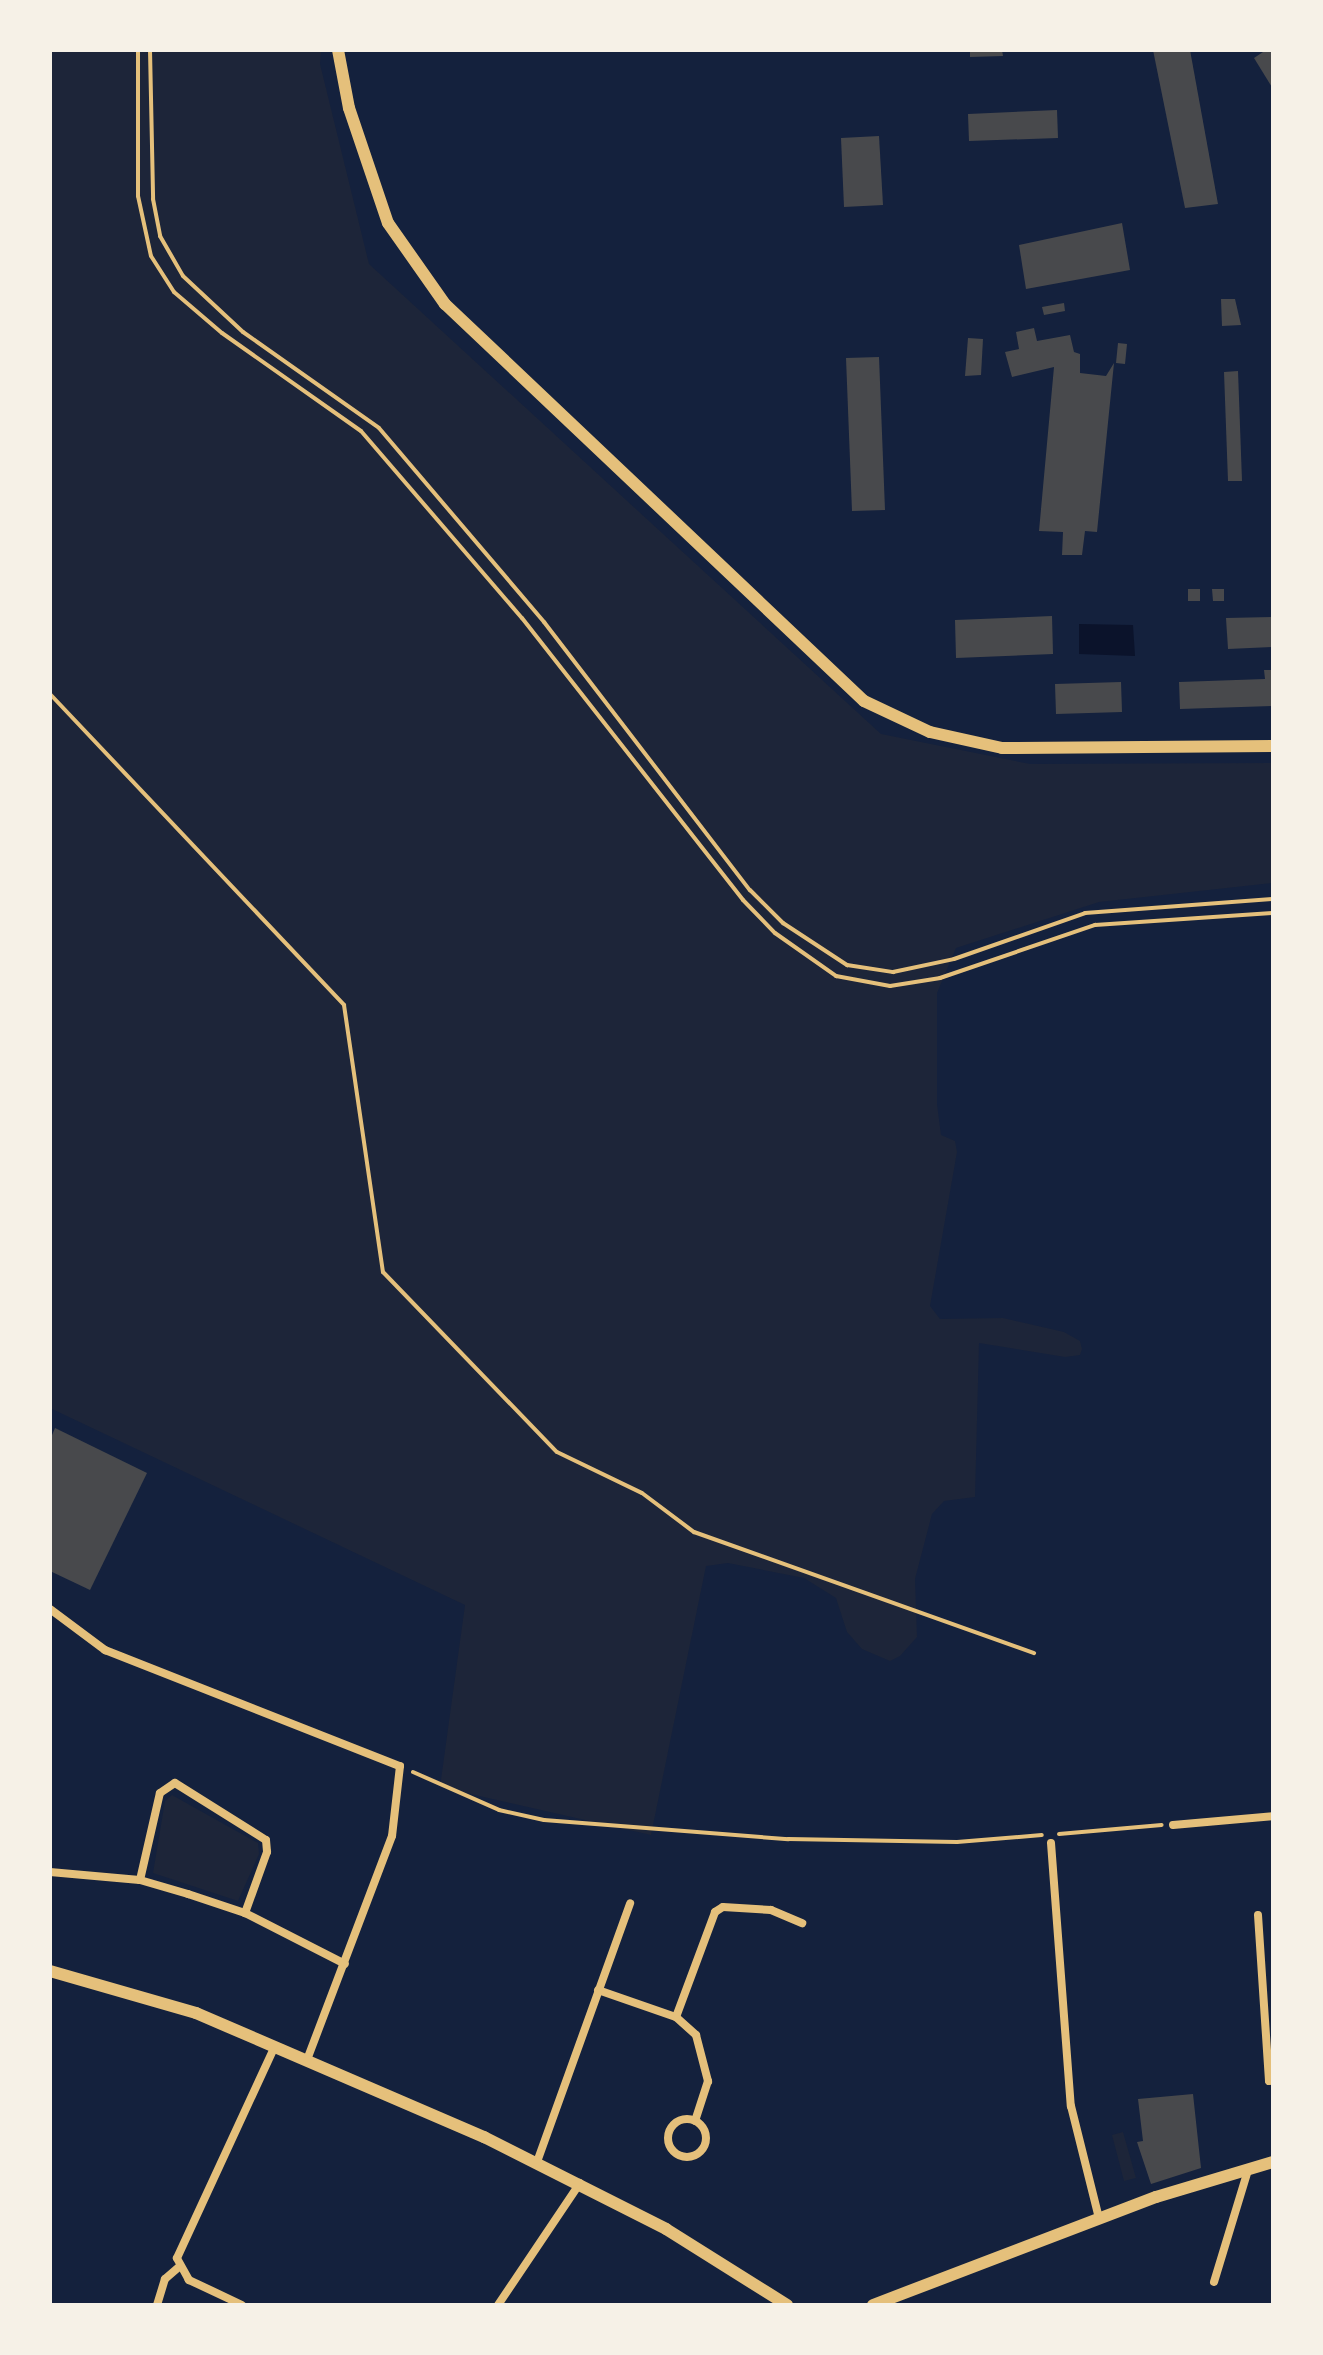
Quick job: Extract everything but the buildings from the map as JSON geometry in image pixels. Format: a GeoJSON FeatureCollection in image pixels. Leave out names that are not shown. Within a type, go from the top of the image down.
{"type":"FeatureCollection","features":[{"type":"Feature","properties":{"kind":"street"},"geometry":{"type":"LineString","coordinates":[[338,50],[349,108],[388,223],[445,304],[864,701],[930,732],[1002,748],[1273,746]]}},
{"type":"Feature","properties":{"kind":"street"},"geometry":{"type":"LineString","coordinates":[[50,1609],[105,1650],[400,1766],[392,1836],[307,2060]]}},
{"type":"Feature","properties":{"kind":"street"},"geometry":{"type":"LineString","coordinates":[[140,1880],[160,1793],[175,1783],[266,1840],[267,1852],[245,1913]]}},
{"type":"Feature","properties":{"kind":"street"},"geometry":{"type":"LineString","coordinates":[[1173,1825],[1273,1816]]}},
{"type":"Feature","properties":{"kind":"street"},"geometry":{"type":"LineString","coordinates":[[1051,1843],[1071,2106],[1099,2218]]}},
{"type":"Feature","properties":{"kind":"street"},"geometry":{"type":"LineString","coordinates":[[50,1872],[140,1880],[245,1913],[345,1964]]}},
{"type":"Feature","properties":{"kind":"street"},"geometry":{"type":"LineString","coordinates":[[537,2162],[630,1903]]}},
{"type":"Feature","properties":{"kind":"street"},"geometry":{"type":"LineString","coordinates":[[676,2017],[715,1912],[723,1907],[771,1910],[802,1923]]}},
{"type":"Feature","properties":{"kind":"street"},"geometry":{"type":"LineString","coordinates":[[1258,1915],[1269,2081],[1273,2080]]}},
{"type":"Feature","properties":{"kind":"street"},"geometry":{"type":"LineString","coordinates":[[50,1971],[196,2013],[537,2162],[666,2229],[787,2305]]}},
{"type":"Feature","properties":{"kind":"street"},"geometry":{"type":"LineString","coordinates":[[598,1990],[676,2017],[696,2035],[707,2063],[706,2097],[695,2121]]}},
{"type":"Feature","properties":{"kind":"street"},"geometry":{"type":"LineString","coordinates":[[242,2305],[204,2289],[179,2267],[179,2247],[275,2046]]}},
{"type":"Feature","properties":{"kind":"street"},"geometry":{"type":"LineString","coordinates":[[681,2120],[695,2121],[706,2132],[705,2147],[694,2157],[679,2156],[669,2145],[670,2130],[681,2120]]}},
{"type":"Feature","properties":{"kind":"street"},"geometry":{"type":"LineString","coordinates":[[873,2305],[1099,2218],[1273,2162]]}},
{"type":"Feature","properties":{"kind":"street"},"geometry":{"type":"LineString","coordinates":[[1214,2282],[1248,2170]]}},
{"type":"Feature","properties":{"kind":"street"},"geometry":{"type":"LineString","coordinates":[[498,2305],[580,2182]]}},
{"type":"Feature","properties":{"kind":"street"},"geometry":{"type":"LineString","coordinates":[[157,2305],[165,2279],[179,2267]]}},
{"type":"Feature","properties":{"kind":"path"},"geometry":{"type":"LineString","coordinates":[[138,50],[138,196],[151,256],[174,292],[222,333],[361,431],[522,618],[743,900],[775,933],[836,976],[890,986],[940,978],[1095,925],[1273,913]]}},
{"type":"Feature","properties":{"kind":"path"},"geometry":{"type":"LineString","coordinates":[[150,50],[153,199],[160,236],[183,276],[243,332],[379,428],[544,622],[750,890],[783,923],[847,965],[893,972],[954,959],[1085,913],[1273,899]]}},
{"type":"Feature","properties":{"kind":"path"},"geometry":{"type":"LineString","coordinates":[[50,694],[344,1005],[383,1272],[557,1452],[642,1493],[694,1532],[1034,1653]]}},
{"type":"Feature","properties":{"kind":"path"},"geometry":{"type":"LineString","coordinates":[[400,1766],[499,1810],[544,1820],[788,1839],[957,1842],[1173,1825]]}},
{"type":"Feature","properties":{"kind":"shaded area"},"geometry":{"type":"Polygon","coordinates":[[[50,50],[321,50],[320,64],[369,264],[881,734],[1030,764],[1273,763],[1273,883],[1099,902],[956,948],[937,993],[937,1104],[941,1135],[955,1141],[957,1152],[930,1306],[940,1319],[1003,1318],[1064,1332],[1080,1341],[1080,1355],[1065,1357],[979,1343],[975,1497],[944,1501],[932,1514],[915,1579],[917,1637],[900,1656],[890,1661],[862,1649],[847,1632],[836,1598],[804,1578],[728,1563],[706,1566],[651,1835],[440,1787],[465,1605],[50,1408],[50,50]]]}},
{"type":"Feature","properties":{"kind":"shaded area"},"geometry":{"type":"Polygon","coordinates":[[[1079,624],[1133,625],[1135,656],[1079,654],[1079,624]]]}},
{"type":"Feature","properties":{"kind":"shaded area"},"geometry":{"type":"Polygon","coordinates":[[[172,1795],[258,1843],[259,1854],[238,1901],[153,1873],[165,1801],[172,1795]]]}},
{"type":"Feature","properties":{"kind":"shaded area"},"geometry":{"type":"Polygon","coordinates":[[[1123,2132],[1136,2178],[1124,2181],[1112,2135],[1123,2132]]]}}]}
